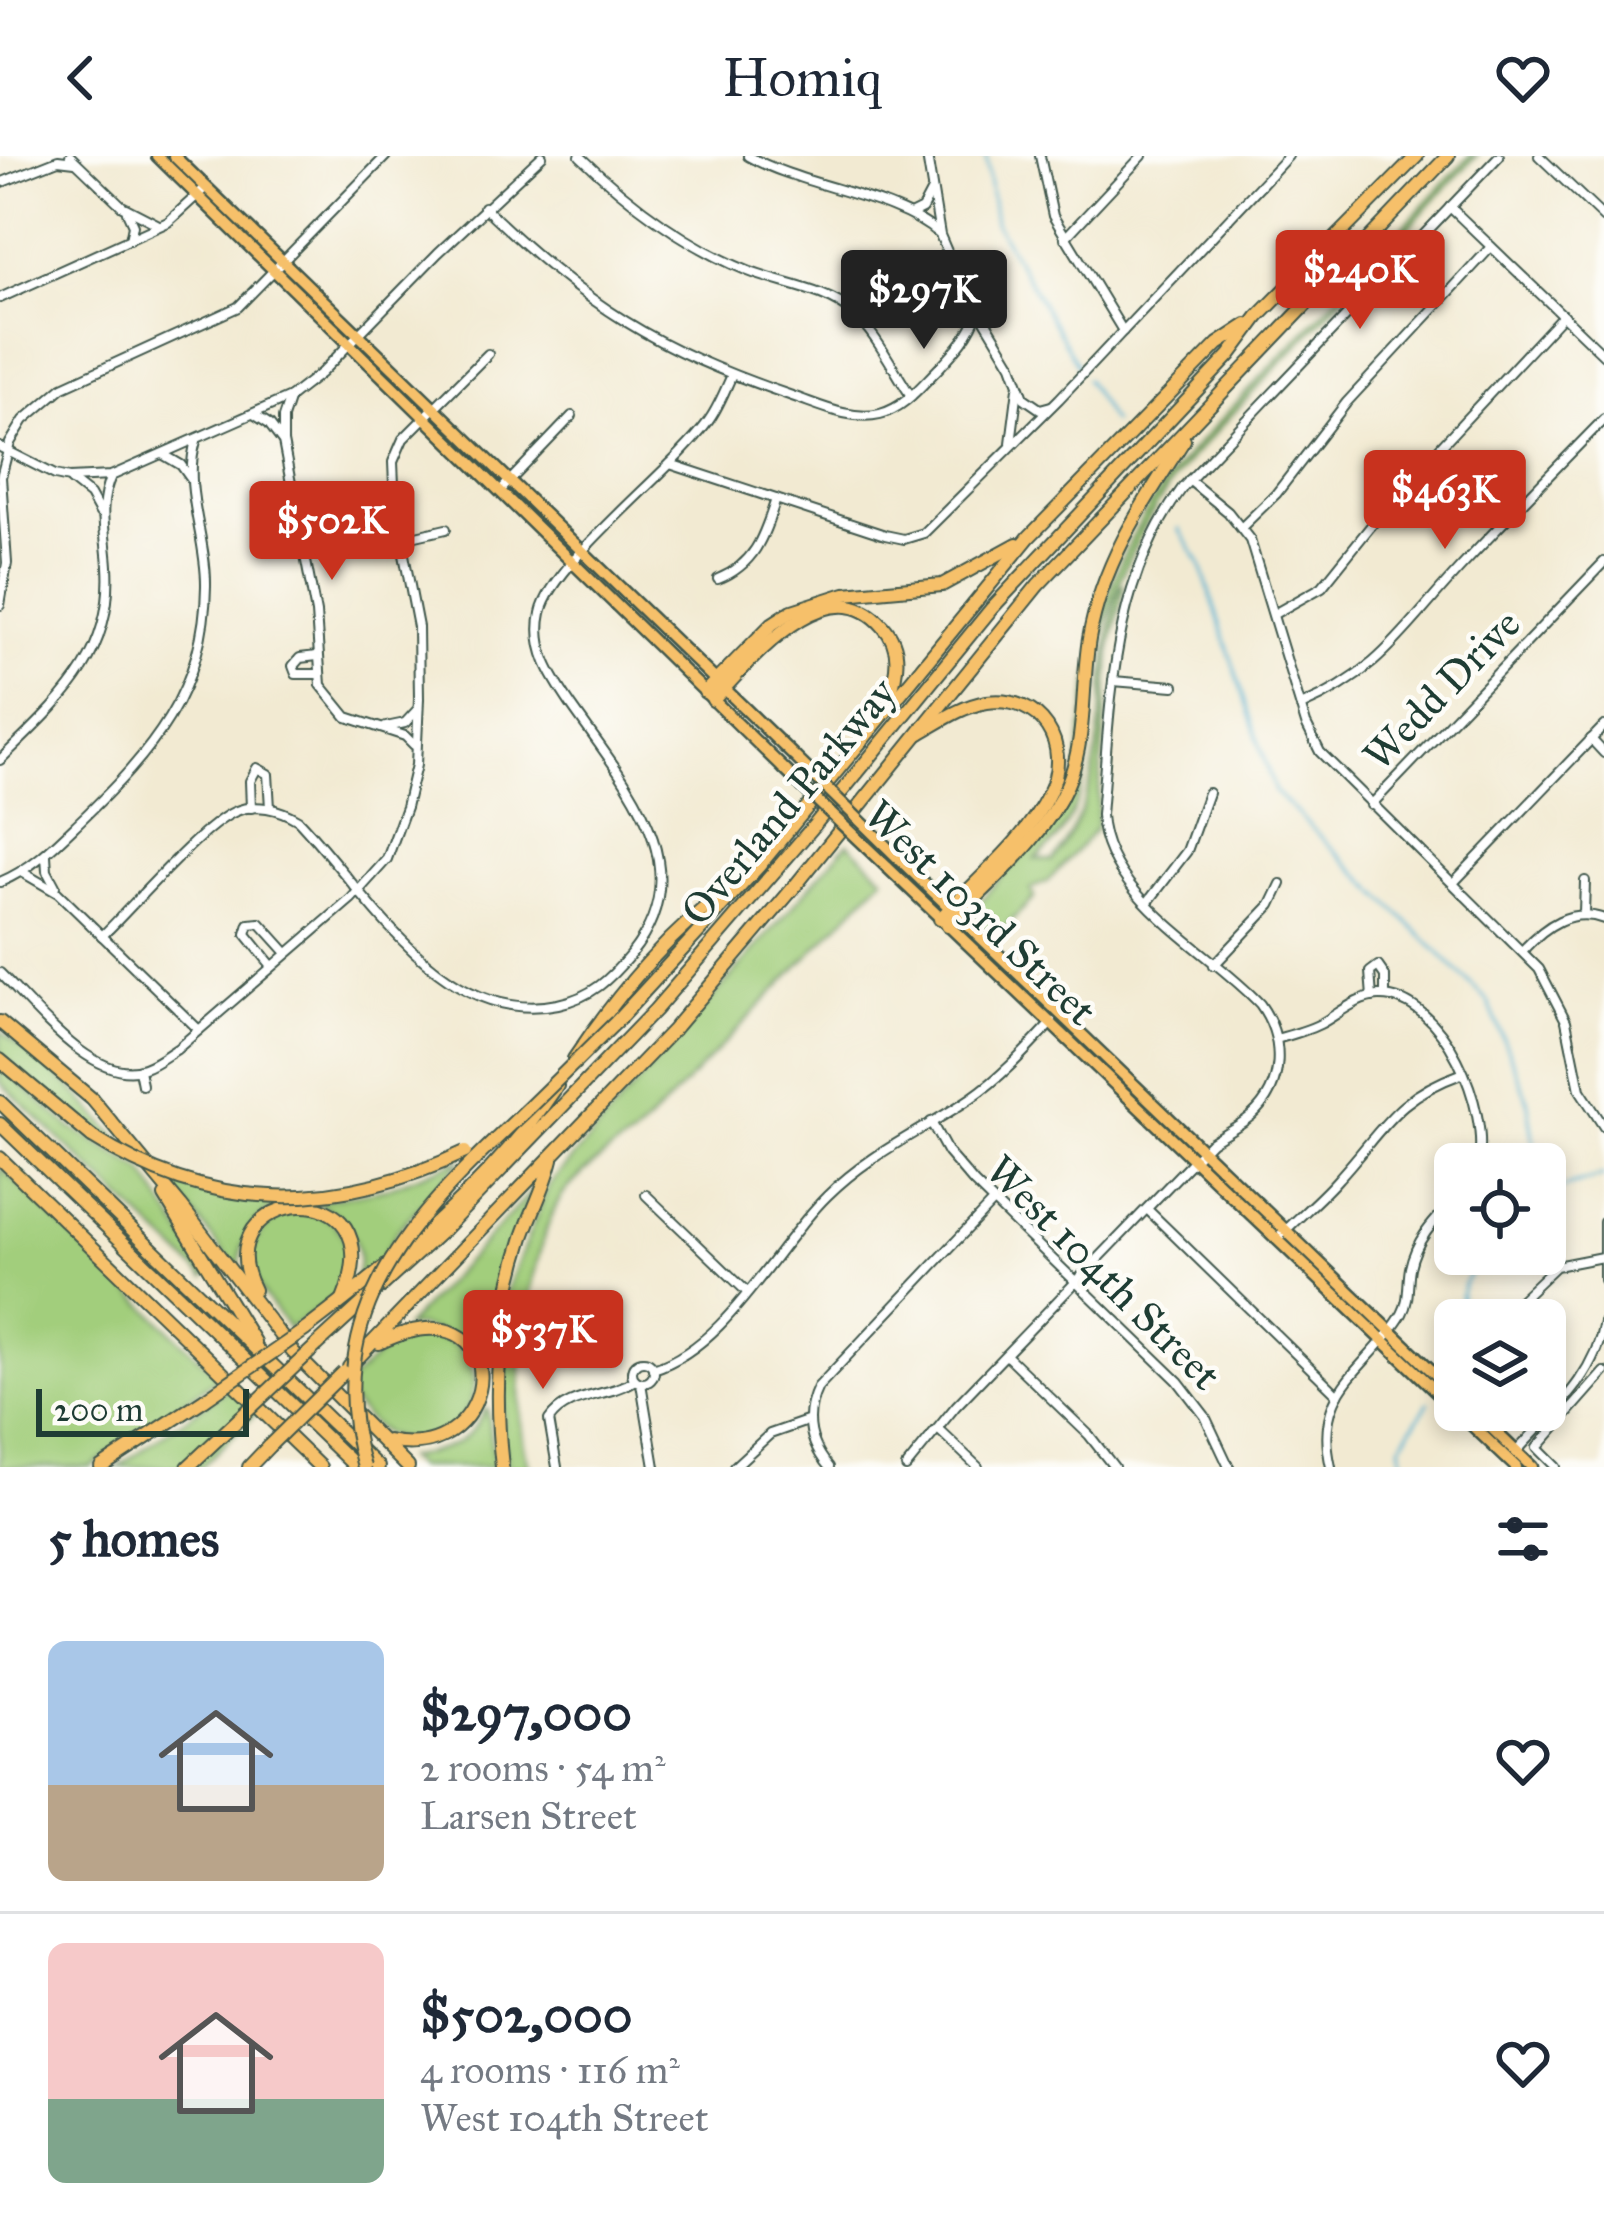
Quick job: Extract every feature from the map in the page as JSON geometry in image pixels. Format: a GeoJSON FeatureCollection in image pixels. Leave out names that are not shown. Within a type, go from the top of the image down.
{"type":"FeatureCollection","features":[{"type":"Feature","properties":{"kind":"highway","name":"Overland Parkway"},"geometry":{"type":"LineString","coordinates":[[185,1467],[446,1227],[655,1010],[992,608],[1230,355],[1258,317],[1417,156]]}},
{"type":"Feature","properties":{"kind":"highway","name":"Overland Parkway"},"geometry":{"type":"LineString","coordinates":[[253,1464],[373,1346],[673,1030],[1038,584],[1448,156]]}},
{"type":"Feature","properties":{"kind":"highway"},"geometry":{"type":"LineString","coordinates":[[360,1467],[355,1381],[360,1342],[373,1297],[393,1254],[417,1219],[616,1022],[759,866],[1029,537],[1218,344],[1258,317]]}},
{"type":"Feature","properties":{"kind":"highway"},"geometry":{"type":"LineString","coordinates":[[949,917],[1043,826],[1061,798],[1078,744],[1093,619],[1112,561],[1139,508],[1202,412]]}},
{"type":"Feature","properties":{"kind":"highway"},"geometry":{"type":"LineString","coordinates":[[714,690],[772,624],[792,610],[845,594],[942,585],[1029,537]]}},
{"type":"Feature","properties":{"kind":"highway"},"geometry":{"type":"LineString","coordinates":[[714,690],[792,623],[832,608],[853,608],[877,620],[896,648],[897,674],[885,710]]}},
{"type":"Feature","properties":{"kind":"highway"},"geometry":{"type":"LineString","coordinates":[[913,736],[958,711],[1004,701],[1036,713],[1056,745],[1055,776],[1043,804],[949,917]]}},
{"type":"Feature","properties":{"kind":"highway"},"geometry":{"type":"LineString","coordinates":[[100,1467],[305,1330],[450,1208],[517,1140],[633,977],[715,898],[759,866]]}},
{"type":"Feature","properties":{"kind":"highway"},"geometry":{"type":"LineString","coordinates":[[0,1022],[75,1082],[144,1160],[316,1378],[408,1467]]}},
{"type":"Feature","properties":{"kind":"highway"},"geometry":{"type":"LineString","coordinates":[[0,1060],[92,1137],[177,1179],[230,1192],[289,1197],[344,1193],[390,1183],[493,1142]]}},
{"type":"Feature","properties":{"kind":"highway"},"geometry":{"type":"LineString","coordinates":[[0,1102],[378,1467]]}},
{"type":"Feature","properties":{"kind":"highway"},"geometry":{"type":"LineString","coordinates":[[0,1124],[360,1467]]}},
{"type":"Feature","properties":{"kind":"highway"},"geometry":{"type":"LineString","coordinates":[[502,1467],[496,1414],[500,1334],[519,1251],[554,1154]]}},
{"type":"Feature","properties":{"kind":"highway"},"geometry":{"type":"LineString","coordinates":[[0,1159],[320,1467]]}},
{"type":"Feature","properties":{"kind":"highway"},"geometry":{"type":"LineString","coordinates":[[144,1160],[260,1354]]}},
{"type":"Feature","properties":{"kind":"highway"},"geometry":{"type":"LineString","coordinates":[[270,1322],[248,1280],[245,1250],[262,1219],[288,1205],[320,1208],[348,1231],[356,1262],[342,1301]]}},
{"type":"Feature","properties":{"kind":"highway"},"geometry":{"type":"LineString","coordinates":[[371,1432],[414,1451],[440,1448],[468,1431],[483,1398],[479,1369],[464,1346],[449,1336],[409,1330],[373,1346]]}},
{"type":"Feature","properties":{"kind":"highway"},"geometry":{"type":"LineString","coordinates":[[114,1467],[179,1417]]}},
{"type":"Feature","properties":{"kind":"highway"},"geometry":{"type":"LineString","coordinates":[[332,1444],[344,1467]]}},
{"type":"Feature","properties":{"kind":"main road","name":"West 103rd Street"},"geometry":{"type":"LineString","coordinates":[[157,156],[202,191]]}},
{"type":"Feature","properties":{"kind":"main road","name":"West 103rd Street"},"geometry":{"type":"LineString","coordinates":[[174,156],[202,191],[279,267],[505,486],[583,554],[784,768],[887,867],[1061,1012],[1199,1156],[1434,1386]]}},
{"type":"Feature","properties":{"kind":"main road","name":"West 103rd Street"},"geometry":{"type":"LineString","coordinates":[[505,486],[573,564],[794,757],[898,857],[1050,1025],[1199,1156]]}},
{"type":"Feature","properties":{"kind":"main road","name":"West 103rd Street"},"geometry":{"type":"LineString","coordinates":[[1385,1334],[1434,1375]]}},
{"type":"Feature","properties":{"kind":"main road","name":"West 103rd Street"},"geometry":{"type":"LineString","coordinates":[[1482,1431],[1514,1459],[1532,1467]]}},
{"type":"Feature","properties":{"kind":"main road","name":"West 103rd Street"},"geometry":{"type":"LineString","coordinates":[[1491,1431],[1514,1459]]}},
{"type":"Feature","properties":{"kind":"street"},"geometry":{"type":"LineString","coordinates":[[36,166],[45,156]]}},
{"type":"Feature","properties":{"kind":"street"},"geometry":{"type":"LineString","coordinates":[[0,605],[7,577],[1,477],[4,449],[24,419],[49,396],[238,307],[386,156]]}},
{"type":"Feature","properties":{"kind":"street"},"geometry":{"type":"LineString","coordinates":[[4,449],[69,478],[112,476],[290,397],[321,374],[484,207],[542,156]]}},
{"type":"Feature","properties":{"kind":"street"},"geometry":{"type":"LineString","coordinates":[[580,156],[635,206],[693,244],[748,271],[846,307],[865,326],[911,395]]}},
{"type":"Feature","properties":{"kind":"street"},"geometry":{"type":"LineString","coordinates":[[748,156],[795,178],[910,214],[940,235]]}},
{"type":"Feature","properties":{"kind":"street"},"geometry":{"type":"LineString","coordinates":[[927,156],[940,235],[1012,365],[1018,388],[1011,444]]}},
{"type":"Feature","properties":{"kind":"street"},"geometry":{"type":"LineString","coordinates":[[1040,156],[1049,207],[1124,332]]}},
{"type":"Feature","properties":{"kind":"street"},"geometry":{"type":"LineString","coordinates":[[670,464],[885,536],[914,538],[1124,332],[1288,156]]}},
{"type":"Feature","properties":{"kind":"street"},"geometry":{"type":"LineString","coordinates":[[906,1467],[1147,1209],[1199,1156],[1262,1104],[1276,1075],[1276,1039],[1260,1004],[1115,867],[1102,832],[1120,626],[1137,567],[1157,526],[1190,480],[1499,156]]}},
{"type":"Feature","properties":{"kind":"street"},"geometry":{"type":"LineString","coordinates":[[1539,156],[1604,218]]}},
{"type":"Feature","properties":{"kind":"street"},"geometry":{"type":"LineString","coordinates":[[1065,238],[1140,157]]}},
{"type":"Feature","properties":{"kind":"street"},"geometry":{"type":"LineString","coordinates":[[0,184],[36,166],[72,159],[122,206],[150,224],[162,225]]}},
{"type":"Feature","properties":{"kind":"street"},"geometry":{"type":"LineString","coordinates":[[910,214],[922,209],[932,189]]}},
{"type":"Feature","properties":{"kind":"street"},"geometry":{"type":"LineString","coordinates":[[0,298],[162,225],[202,191]]}},
{"type":"Feature","properties":{"kind":"street"},"geometry":{"type":"LineString","coordinates":[[122,206],[133,225],[130,240]]}},
{"type":"Feature","properties":{"kind":"street"},"geometry":{"type":"LineString","coordinates":[[484,207],[558,277],[653,340],[732,375],[860,416],[887,412],[911,395],[967,338],[978,310]]}},
{"type":"Feature","properties":{"kind":"street"},"geometry":{"type":"LineString","coordinates":[[1450,207],[1604,355]]}},
{"type":"Feature","properties":{"kind":"street"},"geometry":{"type":"LineString","coordinates":[[1241,527],[1276,494],[1347,402],[1491,247]]}},
{"type":"Feature","properties":{"kind":"street"},"geometry":{"type":"LineString","coordinates":[[1274,614],[1322,587],[1400,491],[1563,316]]}},
{"type":"Feature","properties":{"kind":"street"},"geometry":{"type":"LineString","coordinates":[[967,338],[992,334]]}},
{"type":"Feature","properties":{"kind":"street"},"geometry":{"type":"LineString","coordinates":[[0,973],[88,1057],[112,1067],[139,1070],[177,1049],[379,871],[394,843],[417,752],[418,627],[392,487],[393,462],[403,440],[488,353]]}},
{"type":"Feature","properties":{"kind":"street"},"geometry":{"type":"LineString","coordinates":[[103,937],[209,830],[233,812],[270,808],[298,820],[398,932],[453,983],[494,1004],[523,1007],[575,1000],[615,973],[650,928],[658,906],[660,877],[650,828],[543,657],[539,629],[544,603],[573,564],[708,423],[732,375]]}},
{"type":"Feature","properties":{"kind":"street"},"geometry":{"type":"LineString","coordinates":[[1018,388],[1032,406],[1052,405]]}},
{"type":"Feature","properties":{"kind":"street"},"geometry":{"type":"LineString","coordinates":[[290,397],[283,418],[284,442],[316,613],[318,674],[328,699],[347,717],[405,736],[417,752]]}},
{"type":"Feature","properties":{"kind":"street"},"geometry":{"type":"LineString","coordinates":[[252,414],[269,424],[284,442]]}},
{"type":"Feature","properties":{"kind":"street"},"geometry":{"type":"LineString","coordinates":[[505,486],[572,416]]}},
{"type":"Feature","properties":{"kind":"street"},"geometry":{"type":"LineString","coordinates":[[1301,706],[1369,669],[1604,419]]}},
{"type":"Feature","properties":{"kind":"street"},"geometry":{"type":"LineString","coordinates":[[0,882],[46,854],[141,761],[169,722],[190,677],[202,633],[206,588],[204,542],[191,481],[197,440]]}},
{"type":"Feature","properties":{"kind":"street"},"geometry":{"type":"LineString","coordinates":[[164,455],[181,464],[191,481]]}},
{"type":"Feature","properties":{"kind":"street"},"geometry":{"type":"LineString","coordinates":[[0,760],[69,692],[95,647],[109,589],[101,515],[102,497],[112,476]]}},
{"type":"Feature","properties":{"kind":"street"},"geometry":{"type":"LineString","coordinates":[[69,478],[90,495],[101,515]]}},
{"type":"Feature","properties":{"kind":"street"},"geometry":{"type":"LineString","coordinates":[[1190,480],[1241,527],[1256,554],[1301,706],[1320,752],[1522,950],[1558,1000],[1580,1090],[1604,1127]]}},
{"type":"Feature","properties":{"kind":"street"},"geometry":{"type":"LineString","coordinates":[[718,579],[740,569],[756,551],[776,499]]}},
{"type":"Feature","properties":{"kind":"street"},"geometry":{"type":"LineString","coordinates":[[403,539],[446,529]]}},
{"type":"Feature","properties":{"kind":"street","name":"Wedd Drive"},"geometry":{"type":"LineString","coordinates":[[1371,805],[1604,562]]}},
{"type":"Feature","properties":{"kind":"street"},"geometry":{"type":"LineString","coordinates":[[317,656],[300,658],[293,666],[302,676],[318,674]]}},
{"type":"Feature","properties":{"kind":"street"},"geometry":{"type":"LineString","coordinates":[[1113,681],[1174,686]]}},
{"type":"Feature","properties":{"kind":"street"},"geometry":{"type":"LineString","coordinates":[[379,727],[405,723],[418,710]]}},
{"type":"Feature","properties":{"kind":"street"},"geometry":{"type":"LineString","coordinates":[[1453,883],[1604,725]]}},
{"type":"Feature","properties":{"kind":"street"},"geometry":{"type":"LineString","coordinates":[[1591,739],[1604,753]]}},
{"type":"Feature","properties":{"kind":"street"},"geometry":{"type":"LineString","coordinates":[[251,808],[250,781],[257,768],[268,774],[270,808]]}},
{"type":"Feature","properties":{"kind":"street"},"geometry":{"type":"LineString","coordinates":[[1148,902],[1187,851],[1208,794]]}},
{"type":"Feature","properties":{"kind":"street"},"geometry":{"type":"LineString","coordinates":[[46,854],[47,871],[58,893]]}},
{"type":"Feature","properties":{"kind":"street"},"geometry":{"type":"LineString","coordinates":[[20,871],[58,893],[199,1030]]}},
{"type":"Feature","properties":{"kind":"street"},"geometry":{"type":"LineString","coordinates":[[1584,913],[1585,881]]}},
{"type":"Feature","properties":{"kind":"street"},"geometry":{"type":"LineString","coordinates":[[1214,965],[1270,905],[1281,884]]}},
{"type":"Feature","properties":{"kind":"street"},"geometry":{"type":"LineString","coordinates":[[1522,950],[1552,924],[1584,913],[1604,919]]}},
{"type":"Feature","properties":{"kind":"street"},"geometry":{"type":"LineString","coordinates":[[272,966],[246,934],[249,924],[260,923],[286,953]]}},
{"type":"Feature","properties":{"kind":"street"},"geometry":{"type":"LineString","coordinates":[[1372,997],[1370,972],[1378,966],[1385,976],[1385,996]]}},
{"type":"Feature","properties":{"kind":"street"},"geometry":{"type":"LineString","coordinates":[[1276,1039],[1372,997],[1412,1005],[1432,1020],[1451,1049],[1481,1132],[1480,1143]]}},
{"type":"Feature","properties":{"kind":"street"},"geometry":{"type":"LineString","coordinates":[[653,1370],[672,1364],[702,1343],[843,1180],[874,1155],[986,1088],[1061,1012]]}},
{"type":"Feature","properties":{"kind":"street"},"geometry":{"type":"LineString","coordinates":[[139,1070],[142,1085]]}},
{"type":"Feature","properties":{"kind":"street"},"geometry":{"type":"LineString","coordinates":[[1281,1235],[1335,1183],[1405,1101],[1461,1074]]}},
{"type":"Feature","properties":{"kind":"street","name":"West 104th Street"},"geometry":{"type":"LineString","coordinates":[[931,1121],[958,1167],[1192,1397],[1228,1467]]}},
{"type":"Feature","properties":{"kind":"street"},"geometry":{"type":"LineString","coordinates":[[646,1195],[746,1291]]}},
{"type":"Feature","properties":{"kind":"street"},"geometry":{"type":"LineString","coordinates":[[829,1467],[815,1448],[812,1400],[830,1371],[993,1202]]}},
{"type":"Feature","properties":{"kind":"street"},"geometry":{"type":"LineString","coordinates":[[1147,1209],[1338,1395]]}},
{"type":"Feature","properties":{"kind":"street"},"geometry":{"type":"LineString","coordinates":[[1331,1467],[1328,1437],[1338,1395],[1405,1306],[1417,1247],[1434,1222]]}},
{"type":"Feature","properties":{"kind":"street"},"geometry":{"type":"LineString","coordinates":[[1604,1222],[1604,1280]]}},
{"type":"Feature","properties":{"kind":"street"},"geometry":{"type":"LineString","coordinates":[[1521,1299],[1556,1266],[1602,1257]]}},
{"type":"Feature","properties":{"kind":"street"},"geometry":{"type":"LineString","coordinates":[[1514,1459],[1588,1370],[1604,1322]]}},
{"type":"Feature","properties":{"kind":"street"},"geometry":{"type":"LineString","coordinates":[[1006,1355],[1089,1435],[1114,1467]]}},
{"type":"Feature","properties":{"kind":"street"},"geometry":{"type":"LineString","coordinates":[[653,1370],[646,1362],[636,1363],[632,1373],[638,1382],[655,1467]]}},
{"type":"Feature","properties":{"kind":"street"},"geometry":{"type":"LineString","coordinates":[[557,1467],[549,1420],[557,1408],[651,1380],[653,1370]]}},
{"type":"Feature","properties":{"kind":"street"},"geometry":{"type":"LineString","coordinates":[[1556,1467],[1537,1448],[1601,1375],[1588,1370]]}},
{"type":"Feature","properties":{"kind":"street"},"geometry":{"type":"LineString","coordinates":[[734,1467],[770,1434],[810,1420]]}},
{"type":"Feature","properties":{"kind":"street"},"geometry":{"type":"LineString","coordinates":[[938,1429],[978,1467]]}},
{"type":"Feature","properties":{"kind":"green space"},"geometry":{"type":"Polygon","coordinates":[[[1470,156],[1476,156],[1190,459],[1158,502],[1123,572],[1100,647],[1081,789],[1056,839],[1035,859],[1052,861],[1086,797],[1095,763],[1112,622],[1120,586],[1124,586],[1111,647],[1096,829],[1048,881],[1031,889],[1034,898],[995,937],[976,918],[975,908],[1045,831],[1068,796],[1076,776],[1106,602],[1138,526],[1193,449],[1470,156]]]}},
{"type":"Feature","properties":{"kind":"green space"},"geometry":{"type":"Polygon","coordinates":[[[848,843],[884,877],[633,1138],[591,1166],[557,1204],[537,1261],[524,1335],[520,1410],[530,1467],[507,1467],[502,1436],[504,1297],[549,1185],[848,843]]]}},
{"type":"Feature","properties":{"kind":"green space"},"geometry":{"type":"Polygon","coordinates":[[[0,1030],[72,1088],[133,1155],[73,1111],[68,1114],[0,1054],[0,1030]]]}},
{"type":"Feature","properties":{"kind":"green space"},"geometry":{"type":"Polygon","coordinates":[[[0,1066],[70,1127],[143,1171],[208,1274],[205,1278],[0,1082],[0,1066]]]}},
{"type":"Feature","properties":{"kind":"green space"},"geometry":{"type":"Polygon","coordinates":[[[462,1159],[398,1230],[376,1268],[354,1284],[359,1258],[352,1234],[337,1215],[314,1202],[385,1189],[462,1159]]]}},
{"type":"Feature","properties":{"kind":"green space"},"geometry":{"type":"Polygon","coordinates":[[[0,1167],[219,1377],[90,1467],[0,1467],[0,1167]]]}},
{"type":"Feature","properties":{"kind":"green space"},"geometry":{"type":"Polygon","coordinates":[[[169,1182],[238,1199],[283,1202],[249,1230],[239,1272],[169,1182]]]}},
{"type":"Feature","properties":{"kind":"green space"},"geometry":{"type":"Polygon","coordinates":[[[532,1191],[498,1277],[486,1369],[459,1338],[405,1327],[532,1191]]]}},
{"type":"Feature","properties":{"kind":"green space"},"geometry":{"type":"Polygon","coordinates":[[[285,1211],[315,1214],[333,1223],[345,1241],[348,1263],[343,1284],[332,1298],[289,1328],[251,1268],[256,1241],[285,1211]]]}},
{"type":"Feature","properties":{"kind":"green space"},"geometry":{"type":"Polygon","coordinates":[[[416,1335],[448,1341],[466,1356],[474,1376],[472,1398],[460,1418],[442,1433],[417,1440],[387,1435],[341,1390],[388,1346],[416,1335]]]}},
{"type":"Feature","properties":{"kind":"green space"},"geometry":{"type":"Polygon","coordinates":[[[230,1387],[257,1412],[201,1467],[118,1467],[230,1387]]]}},
{"type":"Feature","properties":{"kind":"green space"},"geometry":{"type":"Polygon","coordinates":[[[484,1409],[494,1467],[416,1467],[406,1458],[462,1439],[484,1409]]]}},
{"type":"Feature","properties":{"kind":"waterway"},"geometry":{"type":"LineString","coordinates":[[986,156],[995,223],[1081,371]]}},
{"type":"Feature","properties":{"kind":"waterway"},"geometry":{"type":"LineString","coordinates":[[1086,379],[1112,422]]}},
{"type":"Feature","properties":{"kind":"waterway"},"geometry":{"type":"LineString","coordinates":[[1179,529],[1200,563],[1275,792],[1488,1001],[1527,1098],[1534,1143]]}},
{"type":"Feature","properties":{"kind":"waterway"},"geometry":{"type":"LineString","coordinates":[[1566,1187],[1603,1176]]}},
{"type":"Feature","properties":{"kind":"waterway"},"geometry":{"type":"LineString","coordinates":[[1460,1299],[1469,1275]]}},
{"type":"Feature","properties":{"kind":"waterway"},"geometry":{"type":"LineString","coordinates":[[1404,1467],[1400,1445],[1429,1402]]}}]}
